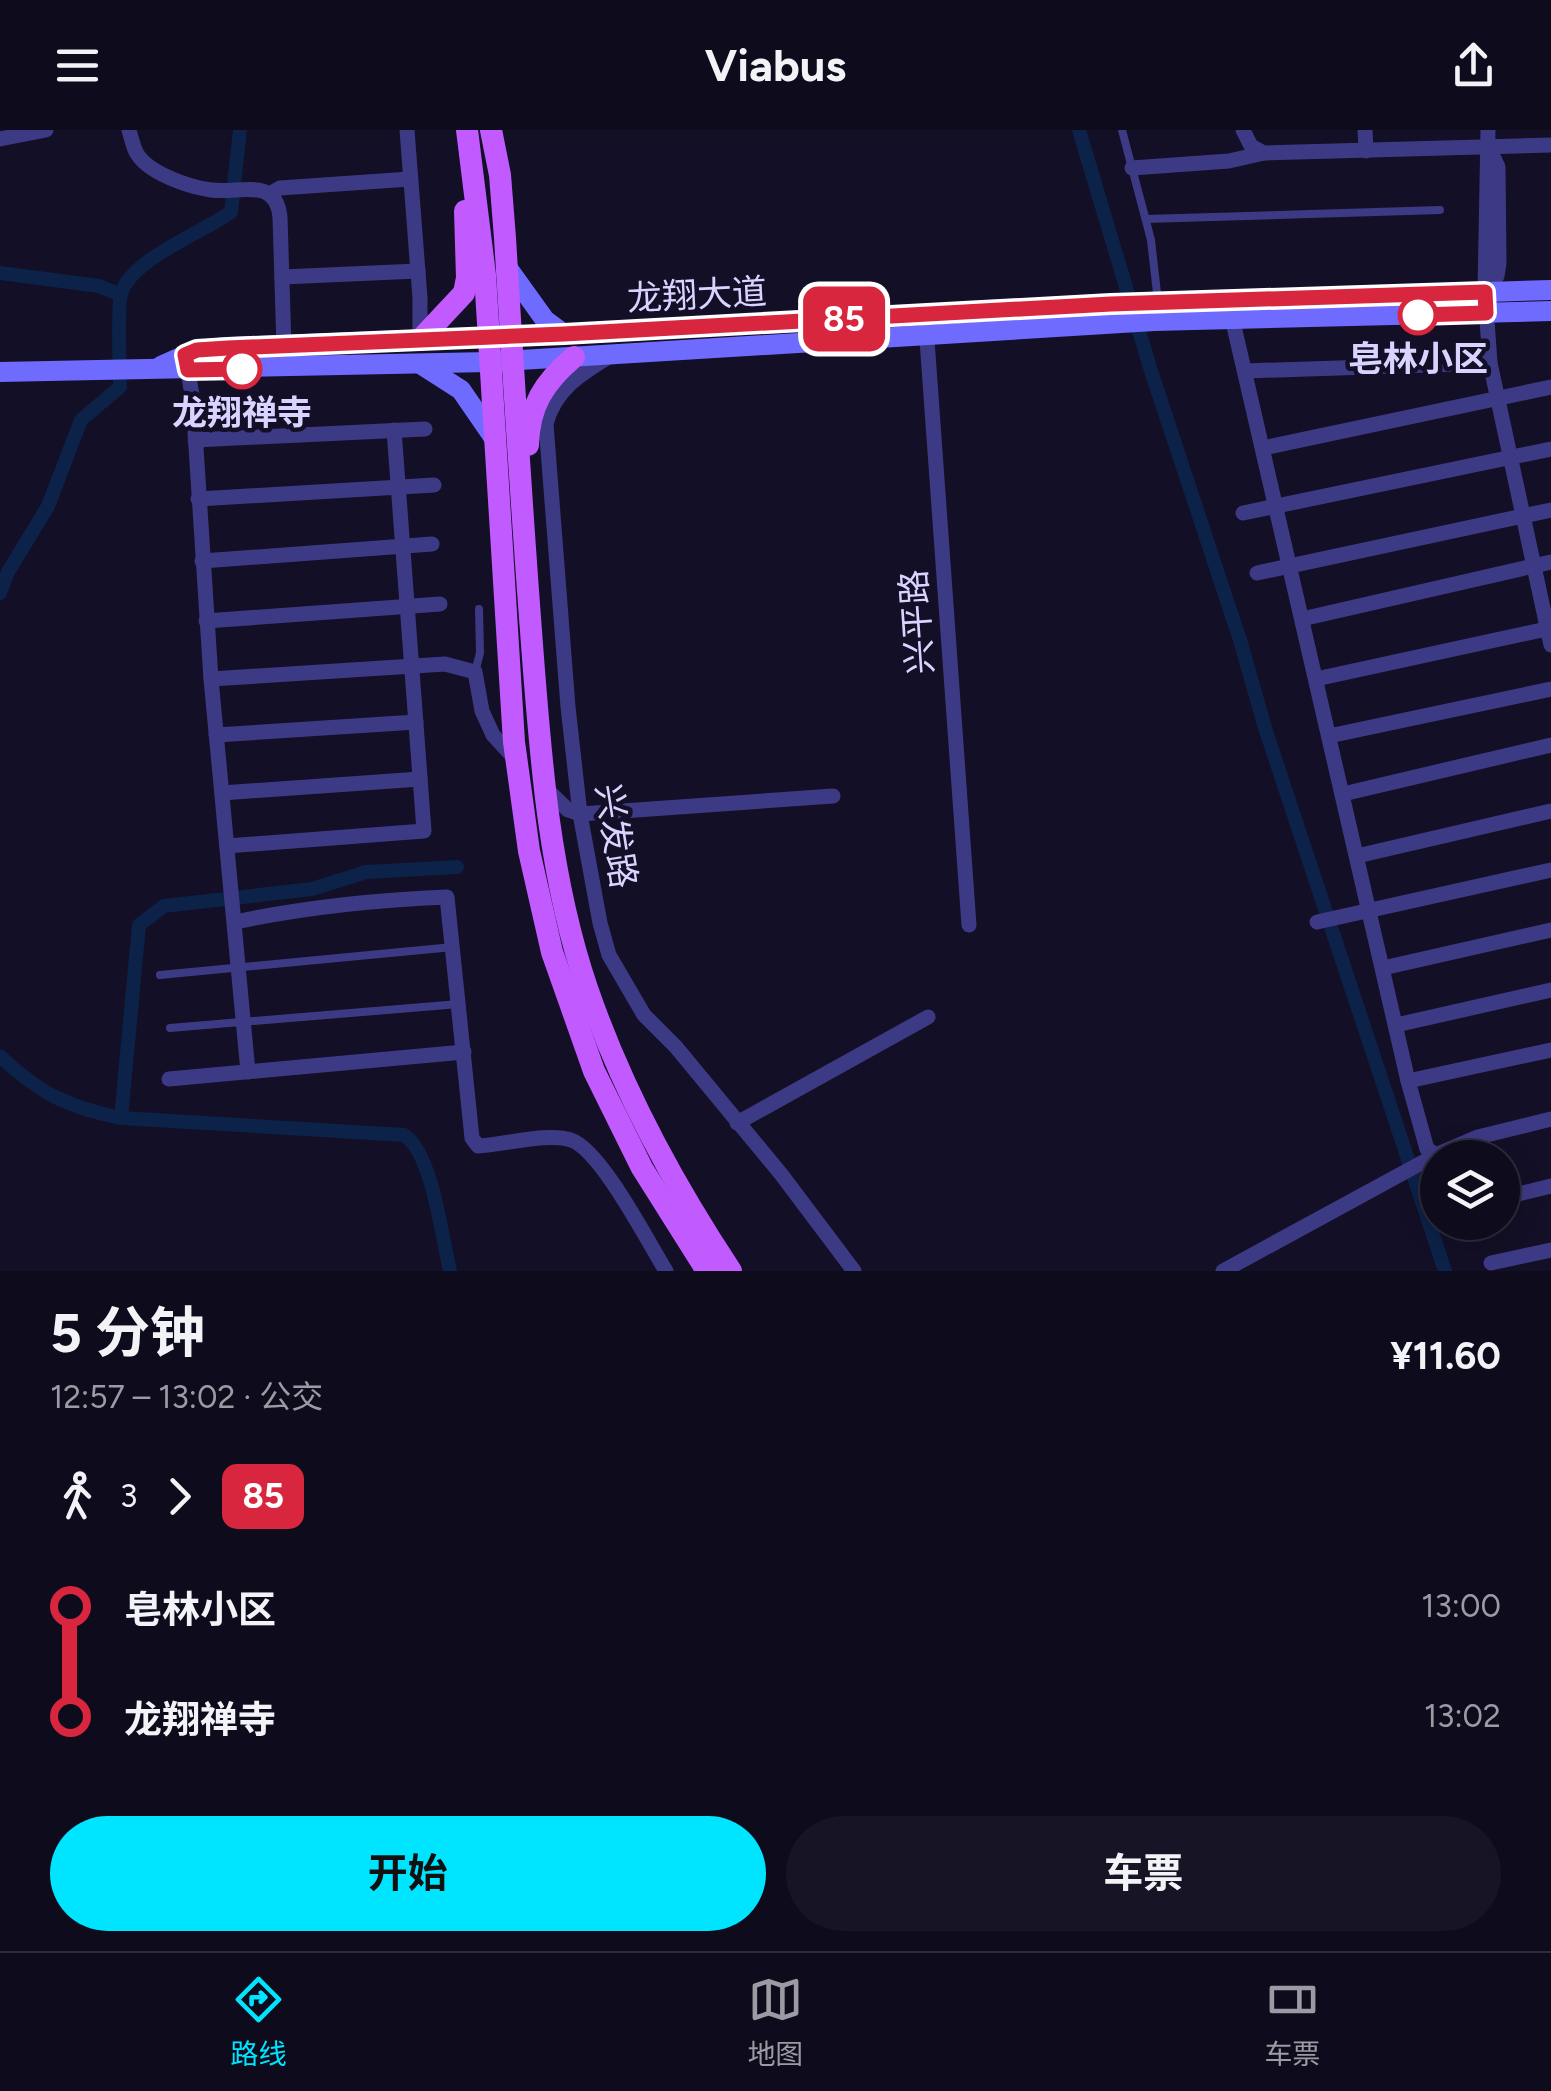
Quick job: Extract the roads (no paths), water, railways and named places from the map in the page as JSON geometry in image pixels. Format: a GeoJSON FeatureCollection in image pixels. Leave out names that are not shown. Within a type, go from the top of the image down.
{"type":"FeatureCollection","features":[{"type":"Feature","properties":{"kind":"main road"},"geometry":{"type":"LineString","coordinates":[[467,130],[525,548],[546,788],[563,899],[588,990],[633,1101],[666,1167],[731,1271]]}},
{"type":"Feature","properties":{"kind":"main road"},"geometry":{"type":"LineString","coordinates":[[491,130],[500,174],[507,267],[494,438],[517,761],[529,851],[552,952],[577,1028],[625,1136],[706,1271]]}},
{"type":"Feature","properties":{"kind":"main road"},"geometry":{"type":"LineString","coordinates":[[420,340],[464,293],[464,194],[470,163]]}},
{"type":"Feature","properties":{"kind":"main road"},"geometry":{"type":"LineString","coordinates":[[507,267],[545,320],[564,334]]}},
{"type":"Feature","properties":{"kind":"main road","name":"龙翔大道"},"geometry":{"type":"LineString","coordinates":[[0,372],[150,369],[186,362],[420,364],[564,334],[1111,304],[1230,310],[1486,302],[1551,290]]}},
{"type":"Feature","properties":{"kind":"main road","name":"龙翔大道"},"geometry":{"type":"LineString","coordinates":[[1486,302],[1551,311]]}},
{"type":"Feature","properties":{"kind":"main road","name":"龙翔大道"},"geometry":{"type":"LineString","coordinates":[[186,362],[197,350],[420,340],[574,357],[612,355],[1120,324],[1153,309]]}},
{"type":"Feature","properties":{"kind":"main road"},"geometry":{"type":"LineString","coordinates":[[525,548],[531,504],[528,428],[543,386],[574,357]]}},
{"type":"Feature","properties":{"kind":"main road"},"geometry":{"type":"LineString","coordinates":[[420,364],[461,390],[494,438]]}},
{"type":"Feature","properties":{"kind":"street"},"geometry":{"type":"LineString","coordinates":[[0,139],[46,130]]}},
{"type":"Feature","properties":{"kind":"street"},"geometry":{"type":"LineString","coordinates":[[129,130],[136,154],[156,171],[212,190],[258,189],[272,193],[279,205],[284,347]]}},
{"type":"Feature","properties":{"kind":"street"},"geometry":{"type":"LineString","coordinates":[[406,130],[420,340]]}},
{"type":"Feature","properties":{"kind":"street"},"geometry":{"type":"LineString","coordinates":[[1243,130],[1251,146],[1264,153]]}},
{"type":"Feature","properties":{"kind":"street"},"geometry":{"type":"LineString","coordinates":[[1365,130],[1366,151]]}},
{"type":"Feature","properties":{"kind":"street"},"geometry":{"type":"LineString","coordinates":[[1132,168],[1229,161],[1264,153],[1366,151],[1488,138],[1551,144]]}},
{"type":"Feature","properties":{"kind":"street"},"geometry":{"type":"LineString","coordinates":[[1488,138],[1486,302],[1490,363],[1551,646]]}},
{"type":"Feature","properties":{"kind":"street"},"geometry":{"type":"LineString","coordinates":[[272,193],[280,188],[410,178]]}},
{"type":"Feature","properties":{"kind":"street"},"geometry":{"type":"LineString","coordinates":[[282,278],[418,271]]}},
{"type":"Feature","properties":{"kind":"street"},"geometry":{"type":"LineString","coordinates":[[1230,310],[1424,1140]]}},
{"type":"Feature","properties":{"kind":"street","name":"兴平路"},"geometry":{"type":"LineString","coordinates":[[925,314],[968,925]]}},
{"type":"Feature","properties":{"kind":"street","name":"兴发路"},"geometry":{"type":"LineString","coordinates":[[612,355],[568,384],[551,405],[546,424],[580,814],[609,955],[644,1015],[676,1047],[781,1174],[854,1271]]}},
{"type":"Feature","properties":{"kind":"street"},"geometry":{"type":"LineString","coordinates":[[186,362],[195,440],[210,680],[248,1072]]}},
{"type":"Feature","properties":{"kind":"street"},"geometry":{"type":"LineString","coordinates":[[1245,371],[1490,363]]}},
{"type":"Feature","properties":{"kind":"street"},"geometry":{"type":"LineString","coordinates":[[1263,448],[1551,388]]}},
{"type":"Feature","properties":{"kind":"street"},"geometry":{"type":"LineString","coordinates":[[195,440],[425,428]]}},
{"type":"Feature","properties":{"kind":"street"},"geometry":{"type":"LineString","coordinates":[[228,846],[424,832],[394,430]]}},
{"type":"Feature","properties":{"kind":"street"},"geometry":{"type":"LineString","coordinates":[[1243,513],[1551,449]]}},
{"type":"Feature","properties":{"kind":"street"},"geometry":{"type":"LineString","coordinates":[[198,499],[434,485]]}},
{"type":"Feature","properties":{"kind":"street"},"geometry":{"type":"LineString","coordinates":[[1257,573],[1551,510]]}},
{"type":"Feature","properties":{"kind":"street"},"geometry":{"type":"LineString","coordinates":[[202,561],[432,544]]}},
{"type":"Feature","properties":{"kind":"street"},"geometry":{"type":"LineString","coordinates":[[1302,619],[1551,562]]}},
{"type":"Feature","properties":{"kind":"street"},"geometry":{"type":"LineString","coordinates":[[206,621],[440,604]]}},
{"type":"Feature","properties":{"kind":"street"},"geometry":{"type":"LineString","coordinates":[[1316,679],[1549,628]]}},
{"type":"Feature","properties":{"kind":"street"},"geometry":{"type":"LineString","coordinates":[[210,680],[445,664],[475,672],[482,711],[493,736],[568,810],[580,814],[833,796]]}},
{"type":"Feature","properties":{"kind":"street"},"geometry":{"type":"LineString","coordinates":[[1329,736],[1551,689]]}},
{"type":"Feature","properties":{"kind":"street"},"geometry":{"type":"LineString","coordinates":[[216,735],[416,722]]}},
{"type":"Feature","properties":{"kind":"street"},"geometry":{"type":"LineString","coordinates":[[1342,794],[1551,746]]}},
{"type":"Feature","properties":{"kind":"street"},"geometry":{"type":"LineString","coordinates":[[222,793],[420,778]]}},
{"type":"Feature","properties":{"kind":"street"},"geometry":{"type":"LineString","coordinates":[[1357,856],[1551,811]]}},
{"type":"Feature","properties":{"kind":"street"},"geometry":{"type":"LineString","coordinates":[[1318,922],[1551,870]]}},
{"type":"Feature","properties":{"kind":"street"},"geometry":{"type":"LineString","coordinates":[[234,918],[447,897],[472,1138],[478,1146],[552,1138],[571,1140],[587,1150],[666,1271]]}},
{"type":"Feature","properties":{"kind":"street"},"geometry":{"type":"LineString","coordinates":[[1382,968],[1551,930]]}},
{"type":"Feature","properties":{"kind":"street"},"geometry":{"type":"LineString","coordinates":[[1396,1025],[1551,990]]}},
{"type":"Feature","properties":{"kind":"street"},"geometry":{"type":"LineString","coordinates":[[738,1123],[928,1017]]}},
{"type":"Feature","properties":{"kind":"street"},"geometry":{"type":"LineString","coordinates":[[1408,1081],[1551,1050]]}},
{"type":"Feature","properties":{"kind":"street"},"geometry":{"type":"LineString","coordinates":[[169,1079],[464,1052]]}},
{"type":"Feature","properties":{"kind":"street"},"geometry":{"type":"LineString","coordinates":[[1471,1140],[1551,1119]]}},
{"type":"Feature","properties":{"kind":"street"},"geometry":{"type":"LineString","coordinates":[[1223,1271],[1420,1163]]}},
{"type":"Feature","properties":{"kind":"street"},"geometry":{"type":"LineString","coordinates":[[1520,1194],[1551,1186]]}},
{"type":"Feature","properties":{"kind":"street"},"geometry":{"type":"LineString","coordinates":[[1491,1263],[1551,1250]]}},
{"type":"Feature","properties":{"kind":"lane"},"geometry":{"type":"LineString","coordinates":[[1122,130],[1146,220],[1153,309]]}},
{"type":"Feature","properties":{"kind":"lane"},"geometry":{"type":"LineString","coordinates":[[1146,220],[1440,210]]}},
{"type":"Feature","properties":{"kind":"lane"},"geometry":{"type":"LineString","coordinates":[[475,672],[480,653],[479,608]]}},
{"type":"Feature","properties":{"kind":"lane"},"geometry":{"type":"LineString","coordinates":[[160,975],[453,948]]}},
{"type":"Feature","properties":{"kind":"lane"},"geometry":{"type":"LineString","coordinates":[[170,1028],[459,1004]]}},
{"type":"Feature","properties":{"kind":"waterway"},"geometry":{"type":"LineString","coordinates":[[0,593],[8,572],[48,506],[81,420],[120,387],[120,302],[127,281],[153,258],[231,212],[240,130]]}},
{"type":"Feature","properties":{"kind":"waterway"},"geometry":{"type":"LineString","coordinates":[[1079,130],[1266,731],[1445,1271]]}},
{"type":"Feature","properties":{"kind":"waterway"},"geometry":{"type":"LineString","coordinates":[[0,273],[99,286],[121,295]]}},
{"type":"Feature","properties":{"kind":"waterway"},"geometry":{"type":"LineString","coordinates":[[121,1118],[139,925],[164,906],[312,889],[366,872],[457,867]]}},
{"type":"Feature","properties":{"kind":"waterway"},"geometry":{"type":"LineString","coordinates":[[0,1056],[56,1097],[121,1118],[404,1135],[414,1144],[429,1177],[450,1271]]}},
{"type":"Feature","properties":{"kind":"place","name":"皂林小区"},"geometry":{"type":"Point","coordinates":[1418,315]}},
{"type":"Feature","properties":{"kind":"place","name":"龙翔禅寺"},"geometry":{"type":"Point","coordinates":[242,369]}}]}
